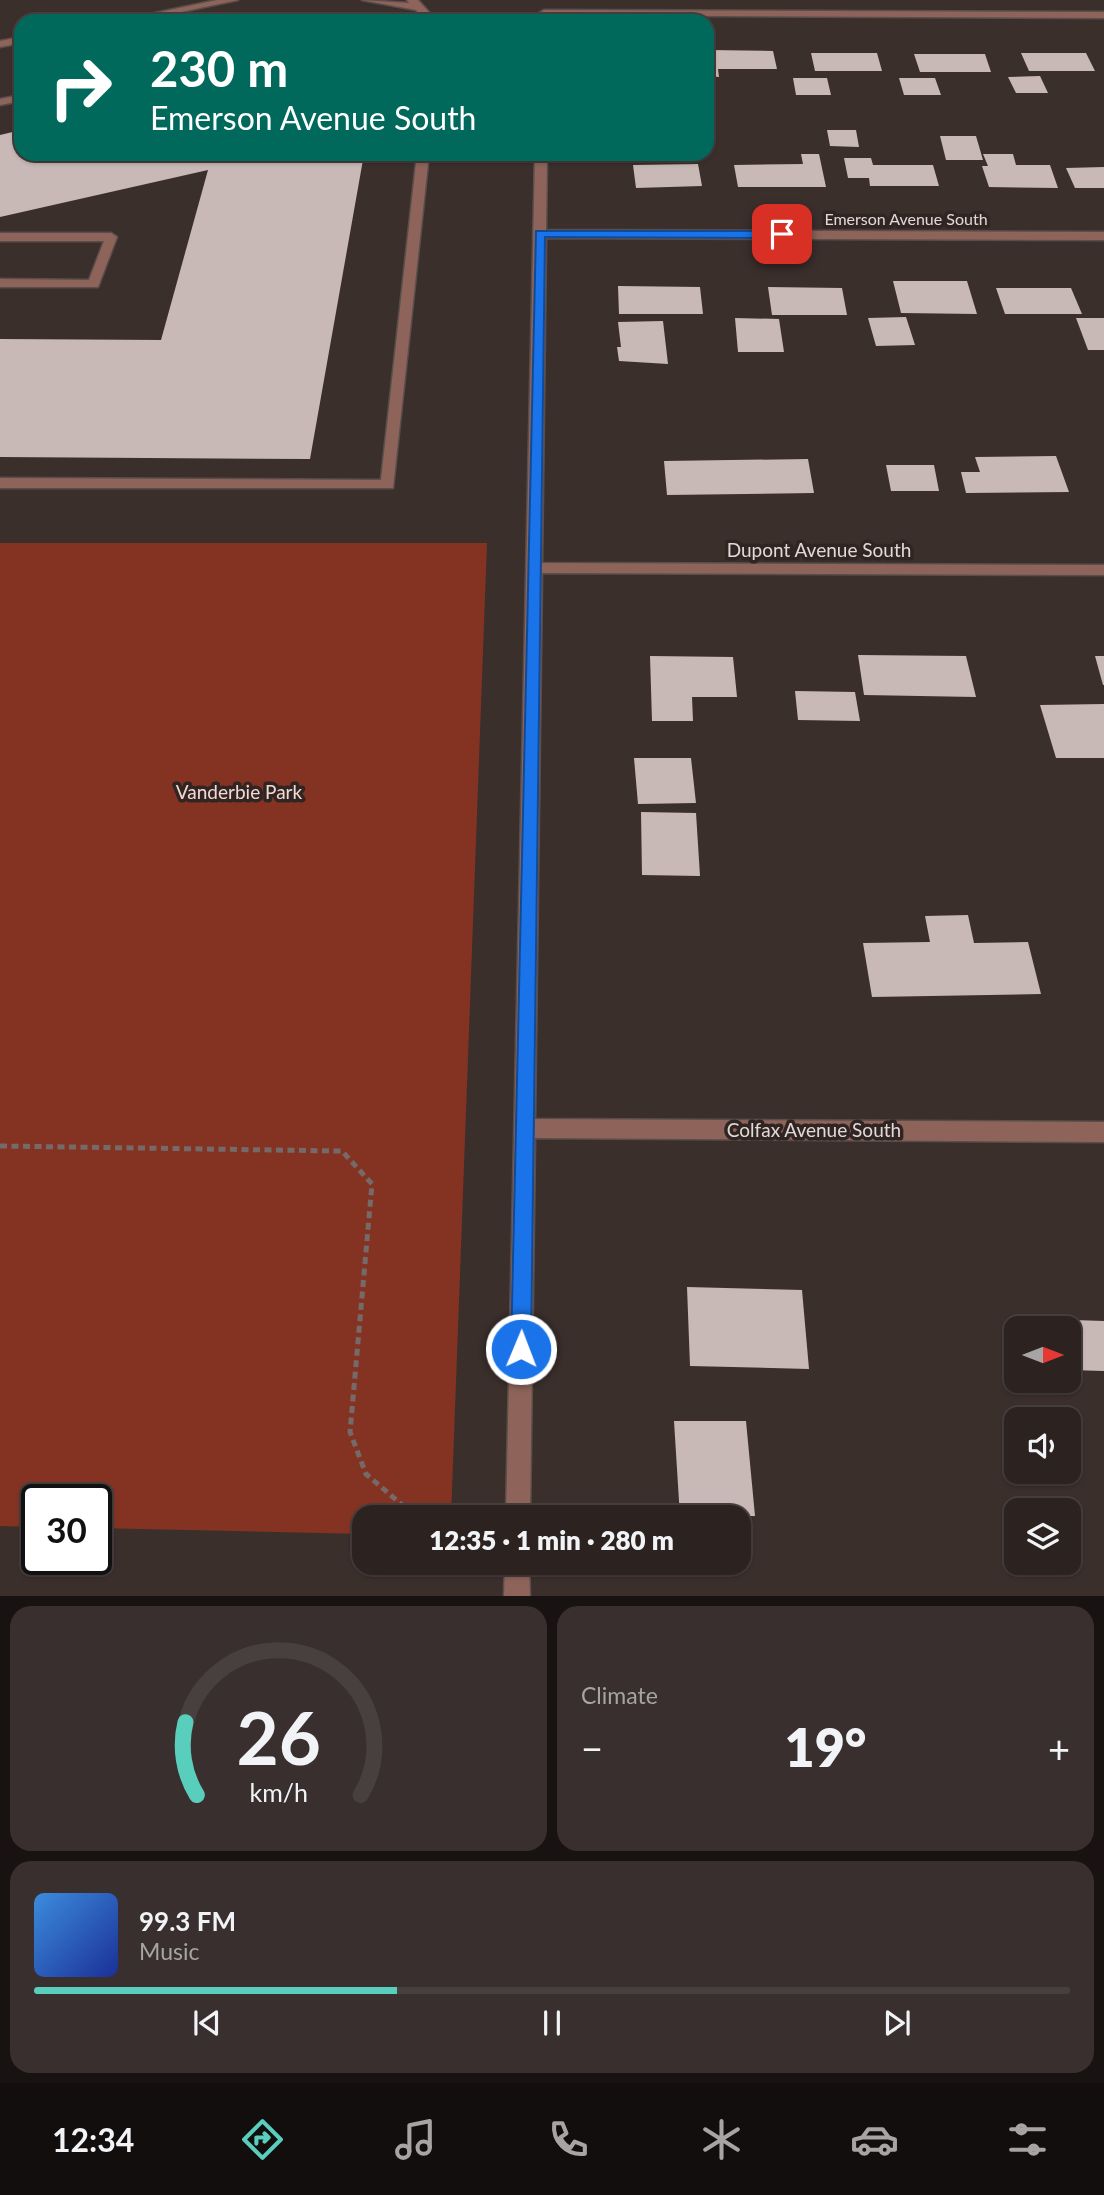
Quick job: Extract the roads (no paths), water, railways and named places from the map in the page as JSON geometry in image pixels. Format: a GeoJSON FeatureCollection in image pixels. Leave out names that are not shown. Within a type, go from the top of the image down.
{"type":"FeatureCollection","features":[{"type":"Feature","properties":{"kind":"street"},"geometry":{"type":"LineString","coordinates":[[159,14],[233,0]]}},
{"type":"Feature","properties":{"kind":"street"},"geometry":{"type":"LineString","coordinates":[[367,0],[414,4]]}},
{"type":"Feature","properties":{"kind":"street"},"geometry":{"type":"LineString","coordinates":[[714,16],[1104,15]]}},
{"type":"Feature","properties":{"kind":"street"},"geometry":{"type":"LineString","coordinates":[[0,483],[388,485],[422,161]]}},
{"type":"Feature","properties":{"kind":"street"},"geometry":{"type":"LineString","coordinates":[[518,1505],[541,161]]}},
{"type":"Feature","properties":{"kind":"street","name":"Emerson Avenue South"},"geometry":{"type":"LineString","coordinates":[[540,234],[1104,236]]}},
{"type":"Feature","properties":{"kind":"street"},"geometry":{"type":"LineString","coordinates":[[0,237],[111,237],[94,284],[0,284]]}},
{"type":"Feature","properties":{"kind":"street","name":"Dupont Avenue South"},"geometry":{"type":"LineString","coordinates":[[534,568],[1104,570]]}},
{"type":"Feature","properties":{"kind":"street","name":"Colfax Avenue South"},"geometry":{"type":"LineString","coordinates":[[525,1128],[1104,1132]]}},
{"type":"Feature","properties":{"kind":"street"},"geometry":{"type":"LineString","coordinates":[[517,1575],[517,1596]]}},
{"type":"Feature","properties":{"kind":"park label","name":"Vanderbie Park"},"geometry":{"type":"Point","coordinates":[239,792]}}]}
